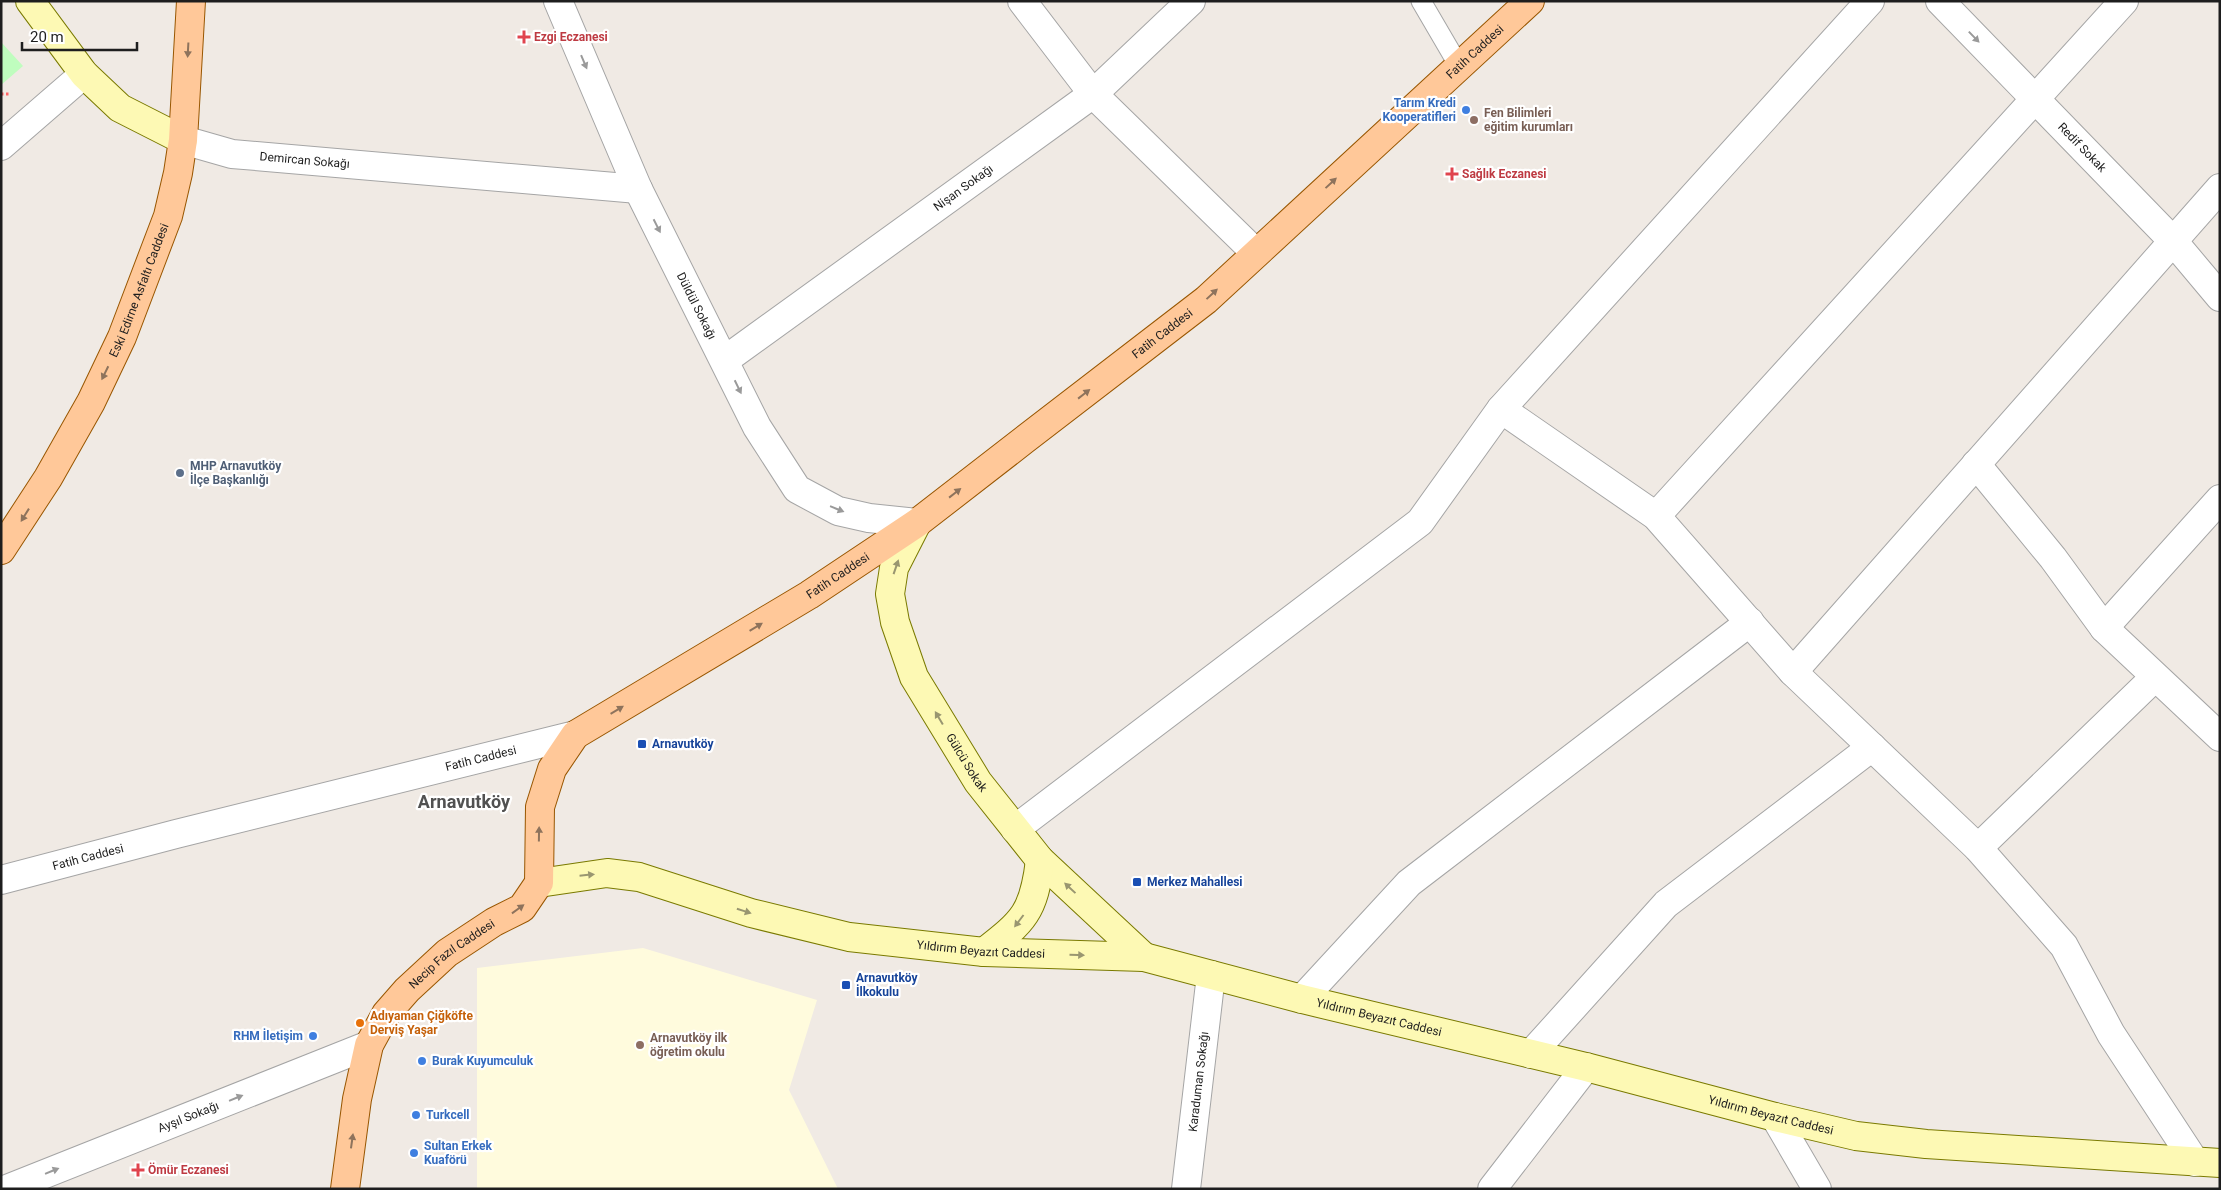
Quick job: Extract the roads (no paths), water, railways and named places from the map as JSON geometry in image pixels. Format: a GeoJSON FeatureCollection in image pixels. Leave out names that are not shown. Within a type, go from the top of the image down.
{"type":"FeatureCollection","features":[{"type":"Feature","properties":{"kind":"main road","name":"Demircan Sokağı"},"geometry":{"type":"LineString","coordinates":[[30,1],[84,74],[120,108],[183,140]]}},
{"type":"Feature","properties":{"kind":"main road","name":"Eski Edirne Asfaltı Caddesi"},"geometry":{"type":"LineString","coordinates":[[1,550],[48,478],[91,402],[122,337],[168,216],[178,174],[183,140],[191,1]]}},
{"type":"Feature","properties":{"kind":"main road","name":"Fatih Caddesi"},"geometry":{"type":"LineString","coordinates":[[575,735],[810,595],[917,522],[1206,300],[1530,1]]}},
{"type":"Feature","properties":{"kind":"main road","name":"Gülcü Sokak"},"geometry":{"type":"LineString","coordinates":[[917,522],[894,568],[890,594],[895,622],[914,677],[978,782],[1040,860],[1144,957]]}},
{"type":"Feature","properties":{"kind":"main road"},"geometry":{"type":"LineString","coordinates":[[539,883],[540,807],[552,769],[575,735]]}},
{"type":"Feature","properties":{"kind":"main road"},"geometry":{"type":"LineString","coordinates":[[984,952],[1013,930],[1032,904],[1040,860]]}},
{"type":"Feature","properties":{"kind":"main road","name":"Yıldırım Beyazıt Caddesi"},"geometry":{"type":"LineString","coordinates":[[539,883],[608,873],[639,877],[751,913],[849,938],[984,952],[1144,957],[1302,999],[1586,1067],[1775,1117],[1856,1136],[1926,1144],[2207,1162]]}},
{"type":"Feature","properties":{"kind":"main road","name":"Necip Fazıl Caddesi"},"geometry":{"type":"LineString","coordinates":[[345,1189],[358,1099],[369,1045],[386,1014],[407,990],[447,953],[494,922],[522,908],[539,883]]}},
{"type":"Feature","properties":{"kind":"street","name":"Düldül Sokağı"},"geometry":{"type":"LineString","coordinates":[[558,1],[638,189],[757,427],[797,489],[838,511],[869,518],[917,522]]}},
{"type":"Feature","properties":{"kind":"street"},"geometry":{"type":"LineString","coordinates":[[1022,1],[1093,94],[1256,253]]}},
{"type":"Feature","properties":{"kind":"street","name":"Nişan Sokağı"},"geometry":{"type":"LineString","coordinates":[[725,360],[1093,94],[1191,1]]}},
{"type":"Feature","properties":{"kind":"street"},"geometry":{"type":"LineString","coordinates":[[1016,829],[1420,522],[1501,409],[1870,1]]}},
{"type":"Feature","properties":{"kind":"street","name":"Redif Sokak"},"geometry":{"type":"LineString","coordinates":[[1940,1],[2034,100],[2173,241],[2220,297]]}},
{"type":"Feature","properties":{"kind":"street"},"geometry":{"type":"LineString","coordinates":[[1656,516],[2124,1]]}},
{"type":"Feature","properties":{"kind":"street"},"geometry":{"type":"LineString","coordinates":[[1,146],[84,74]]}},
{"type":"Feature","properties":{"kind":"street","name":"Demircan Sokağı"},"geometry":{"type":"LineString","coordinates":[[183,140],[232,154],[638,189]]}},
{"type":"Feature","properties":{"kind":"street"},"geometry":{"type":"LineString","coordinates":[[1793,672],[2220,188]]}},
{"type":"Feature","properties":{"kind":"street"},"geometry":{"type":"LineString","coordinates":[[1501,409],[1656,516],[1793,672],[1978,848],[2064,946],[2111,1034],[2207,1162]]}},
{"type":"Feature","properties":{"kind":"street"},"geometry":{"type":"LineString","coordinates":[[1976,464],[2053,558],[2104,628],[2220,738]]}},
{"type":"Feature","properties":{"kind":"street"},"geometry":{"type":"LineString","coordinates":[[2104,628],[2220,499]]}},
{"type":"Feature","properties":{"kind":"street"},"geometry":{"type":"LineString","coordinates":[[1302,999],[1409,883],[1750,622]]}},
{"type":"Feature","properties":{"kind":"street"},"geometry":{"type":"LineString","coordinates":[[1978,848],[2155,677]]}},
{"type":"Feature","properties":{"kind":"street","name":"Fatih Caddesi"},"geometry":{"type":"LineString","coordinates":[[1,880],[176,834],[575,735]]}},
{"type":"Feature","properties":{"kind":"street"},"geometry":{"type":"LineString","coordinates":[[1531,1054],[1666,904],[1872,747]]}},
{"type":"Feature","properties":{"kind":"street","name":"Karaduman Sokağı"},"geometry":{"type":"LineString","coordinates":[[1186,1189],[1211,975]]}},
{"type":"Feature","properties":{"kind":"street","name":"Ayşıl Sokağı"},"geometry":{"type":"LineString","coordinates":[[7,1189],[369,1045]]}},
{"type":"Feature","properties":{"kind":"street"},"geometry":{"type":"LineString","coordinates":[[1492,1189],[1586,1067]]}},
{"type":"Feature","properties":{"kind":"street"},"geometry":{"type":"LineString","coordinates":[[1775,1117],[1817,1189]]}},
{"type":"Feature","properties":{"kind":"lane"},"geometry":{"type":"LineString","coordinates":[[1421,1],[1459,66]]}},
{"type":"Feature","properties":{"kind":"place","name":"Ezgi Eczanesi"},"geometry":{"type":"Point","coordinates":[524,37]}},
{"type":"Feature","properties":{"kind":"place","name":"Tarım Kredi Kooperatifleri"},"geometry":{"type":"Point","coordinates":[1466,110]}},
{"type":"Feature","properties":{"kind":"place","name":"Fen Bilimleri eğitim kurumları"},"geometry":{"type":"Point","coordinates":[1474,120]}},
{"type":"Feature","properties":{"kind":"place","name":"Sağlık Eczanesi"},"geometry":{"type":"Point","coordinates":[1452,174]}},
{"type":"Feature","properties":{"kind":"place","name":"MHP Arnavutköy İlçe Başkanlığı"},"geometry":{"type":"Point","coordinates":[180,473]}},
{"type":"Feature","properties":{"kind":"place","name":"Arnavutköy"},"geometry":{"type":"Point","coordinates":[642,744]}},
{"type":"Feature","properties":{"kind":"place","name":"Merkez Mahallesi"},"geometry":{"type":"Point","coordinates":[1137,882]}},
{"type":"Feature","properties":{"kind":"place","name":"Arnavutköy İlkokulu"},"geometry":{"type":"Point","coordinates":[846,985]}},
{"type":"Feature","properties":{"kind":"place","name":"Adıyaman Çiğköfte Derviş Yaşar"},"geometry":{"type":"Point","coordinates":[360,1023]}},
{"type":"Feature","properties":{"kind":"place","name":"RHM İletişim"},"geometry":{"type":"Point","coordinates":[313,1036]}},
{"type":"Feature","properties":{"kind":"place","name":"Arnavutköy ilk öğretim okulu"},"geometry":{"type":"Point","coordinates":[640,1045]}},
{"type":"Feature","properties":{"kind":"place","name":"Burak Kuyumculuk"},"geometry":{"type":"Point","coordinates":[422,1061]}},
{"type":"Feature","properties":{"kind":"place","name":"Turkcell"},"geometry":{"type":"Point","coordinates":[416,1115]}},
{"type":"Feature","properties":{"kind":"place","name":"Sultan Erkek Kuaförü"},"geometry":{"type":"Point","coordinates":[414,1153]}},
{"type":"Feature","properties":{"kind":"place","name":"Ömür Eczanesi"},"geometry":{"type":"Point","coordinates":[138,1170]}},
{"type":"Feature","properties":{"kind":"district","name":"Arnavutköy"},"geometry":{"type":"Point","coordinates":[464,801]}}]}
